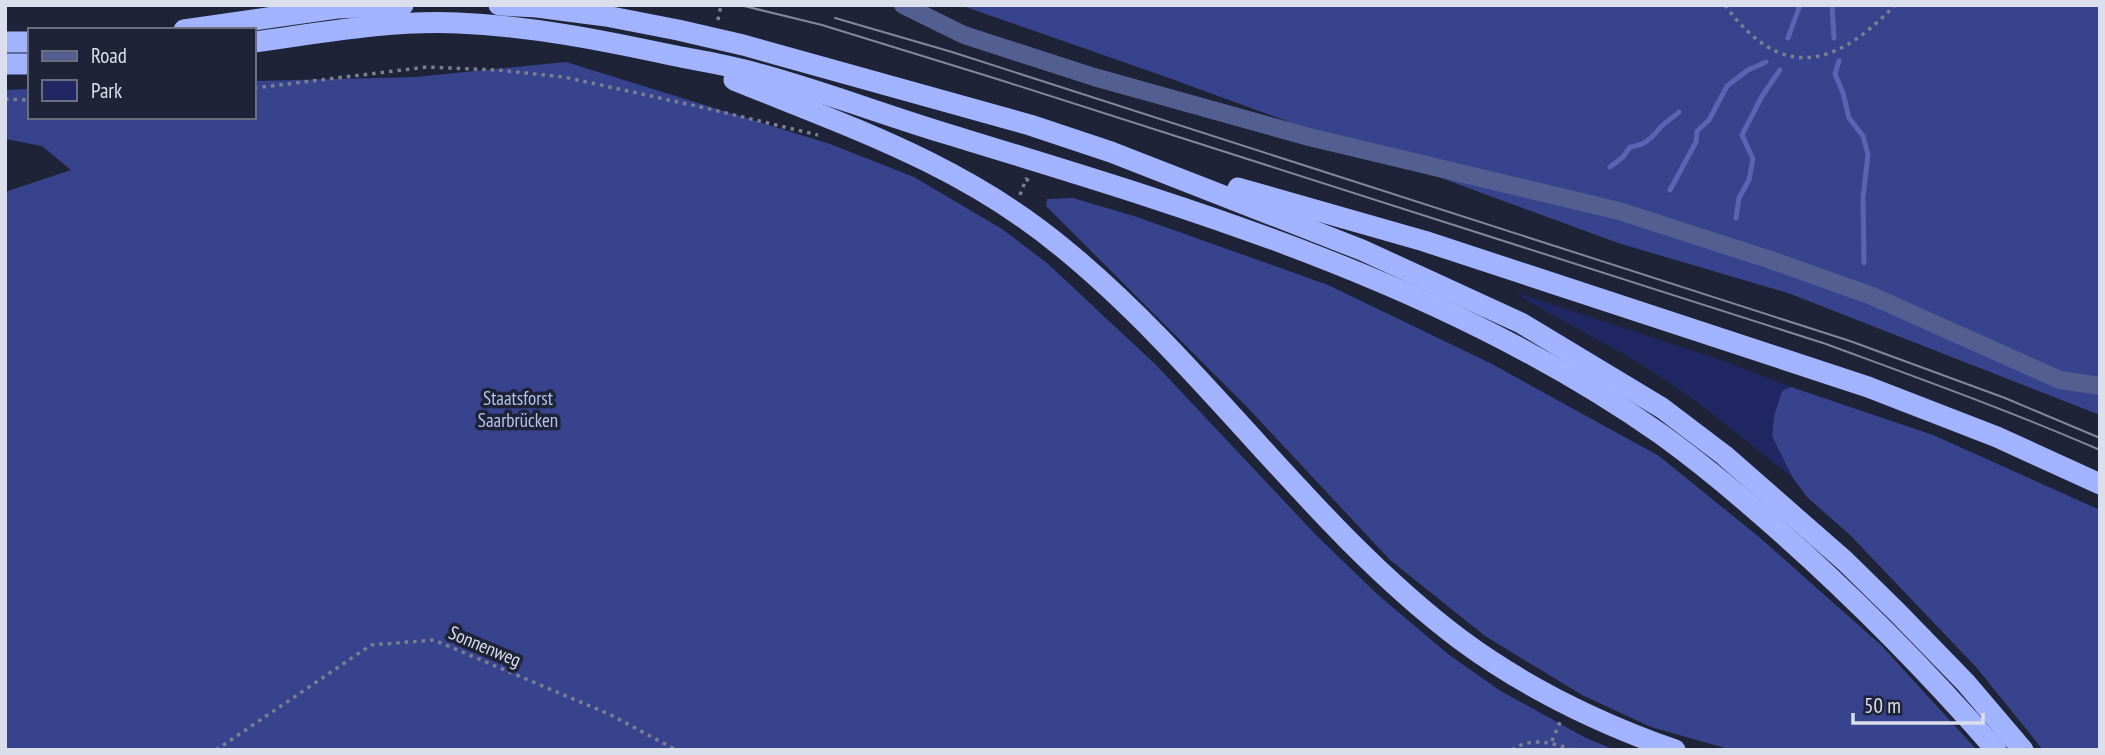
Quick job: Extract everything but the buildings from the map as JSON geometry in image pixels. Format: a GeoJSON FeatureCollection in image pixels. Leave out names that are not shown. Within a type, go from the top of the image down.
{"type":"FeatureCollection","features":[{"type":"Feature","properties":{"kind":"highway"},"geometry":{"type":"LineString","coordinates":[[198,28],[337,8],[403,5]]}},
{"type":"Feature","properties":{"kind":"highway"},"geometry":{"type":"LineString","coordinates":[[499,5],[606,16],[743,45],[1017,121],[1111,152],[1424,241],[1856,383],[1997,437],[2100,484]]}},
{"type":"Feature","properties":{"kind":"highway"},"geometry":{"type":"LineString","coordinates":[[256,41],[391,24],[459,23],[607,40],[748,71],[1213,217],[1357,270],[1510,343],[1658,432],[1714,473],[1831,576],[1949,696],[1996,750]]}},
{"type":"Feature","properties":{"kind":"highway"},"geometry":{"type":"LineString","coordinates":[[5,42],[28,42]]}},
{"type":"Feature","properties":{"kind":"highway"},"geometry":{"type":"LineString","coordinates":[[674,55],[846,123],[916,154],[1014,210],[1100,280],[1172,350],[1381,572],[1460,639],[1509,673],[1568,706],[1630,734],[1675,750]]}},
{"type":"Feature","properties":{"kind":"highway"},"geometry":{"type":"LineString","coordinates":[[5,64],[28,64]]}},
{"type":"Feature","properties":{"kind":"highway"},"geometry":{"type":"LineString","coordinates":[[1111,152],[1362,250],[1486,306],[1521,323],[1661,408],[1724,455],[1845,561],[1966,683],[2023,750]]}},
{"type":"Feature","properties":{"kind":"lane"},"geometry":{"type":"LineString","coordinates":[[903,5],[964,35],[1094,77],[1309,137],[1619,211],[1872,296],[2060,380],[2100,386]]}},
{"type":"Feature","properties":{"kind":"path"},"geometry":{"type":"LineString","coordinates":[[718,20],[721,5]]}},
{"type":"Feature","properties":{"kind":"path"},"geometry":{"type":"LineString","coordinates":[[1725,5],[1758,41],[1783,55],[1801,59],[1822,57],[1845,48],[1881,20],[1895,5]]}},
{"type":"Feature","properties":{"kind":"path"},"geometry":{"type":"LineString","coordinates":[[256,88],[427,68],[497,70],[564,77],[827,138]]}},
{"type":"Feature","properties":{"kind":"path"},"geometry":{"type":"LineString","coordinates":[[5,99],[28,100]]}},
{"type":"Feature","properties":{"kind":"path"},"geometry":{"type":"LineString","coordinates":[[1014,210],[1026,179],[1037,183]]}},
{"type":"Feature","properties":{"kind":"path","name":"Sonnenweg"},"geometry":{"type":"LineString","coordinates":[[216,750],[372,645],[434,640],[611,715],[676,750]]}},
{"type":"Feature","properties":{"kind":"path"},"geometry":{"type":"LineString","coordinates":[[1551,742],[1562,717]]}},
{"type":"Feature","properties":{"kind":"path"},"geometry":{"type":"LineString","coordinates":[[1512,750],[1521,744],[1551,742],[1572,750]]}},
{"type":"Feature","properties":{"kind":"green space"},"geometry":{"type":"Polygon","coordinates":[[[960,5],[2100,5],[2100,415],[1788,293],[1618,243],[1169,78],[960,5]]]}},
{"type":"Feature","properties":{"kind":"green space","name":"Staatsforst Saarbrücken"},"geometry":{"type":"Polygon","coordinates":[[[566,62],[830,144],[914,177],[1002,229],[1047,263],[1156,365],[1317,536],[1377,594],[1448,654],[1499,690],[1586,738],[1615,750],[5,750],[5,192],[71,170],[42,146],[5,139],[5,90],[28,89],[28,119],[256,119],[256,81],[415,77],[566,62]]]}},
{"type":"Feature","properties":{"kind":"green space"},"geometry":{"type":"Polygon","coordinates":[[[1073,198],[1137,217],[1328,285],[1492,364],[1659,456],[1759,537],[1881,645],[1977,750],[1732,750],[1651,727],[1582,695],[1485,636],[1390,560],[1247,407],[1046,206],[1047,199],[1073,198]]]}},
{"type":"Feature","properties":{"kind":"green space"},"geometry":{"type":"Polygon","coordinates":[[[1514,292],[1721,360],[1791,387],[1782,391],[1774,416],[1772,436],[1793,478],[1679,389],[1639,363],[1514,292]]]}},
{"type":"Feature","properties":{"kind":"green space"},"geometry":{"type":"Polygon","coordinates":[[[1791,387],[1933,435],[2100,510],[2100,750],[2043,750],[1976,667],[1850,535],[1807,497],[1793,478],[1772,436],[1774,416],[1782,391],[1791,387]]]}},
{"type":"Feature","properties":{"kind":"waterway"},"geometry":{"type":"LineString","coordinates":[[1788,38],[1800,5]]}},
{"type":"Feature","properties":{"kind":"waterway"},"geometry":{"type":"LineString","coordinates":[[1832,5],[1834,38]]}},
{"type":"Feature","properties":{"kind":"waterway"},"geometry":{"type":"LineString","coordinates":[[1839,61],[1835,74],[1849,118],[1863,136],[1868,154],[1863,198],[1864,263]]}},
{"type":"Feature","properties":{"kind":"waterway"},"geometry":{"type":"LineString","coordinates":[[1670,190],[1696,142],[1697,131],[1709,120],[1727,86],[1748,70],[1766,62]]}},
{"type":"Feature","properties":{"kind":"waterway"},"geometry":{"type":"LineString","coordinates":[[1736,218],[1739,198],[1749,180],[1753,159],[1742,135],[1762,96],[1780,70]]}},
{"type":"Feature","properties":{"kind":"waterway"},"geometry":{"type":"LineString","coordinates":[[1610,167],[1623,157],[1630,147],[1647,141],[1679,112]]}},
{"type":"Feature","properties":{"kind":"tram line"},"geometry":{"type":"LineString","coordinates":[[11,5],[63,5]]}},
{"type":"Feature","properties":{"kind":"tram line"},"geometry":{"type":"LineString","coordinates":[[740,5],[822,25],[997,79],[1826,344],[1998,408],[2100,450]]}},
{"type":"Feature","properties":{"kind":"tram line"},"geometry":{"type":"LineString","coordinates":[[835,18],[952,52],[1850,341],[2005,398],[2100,438]]}}]}
